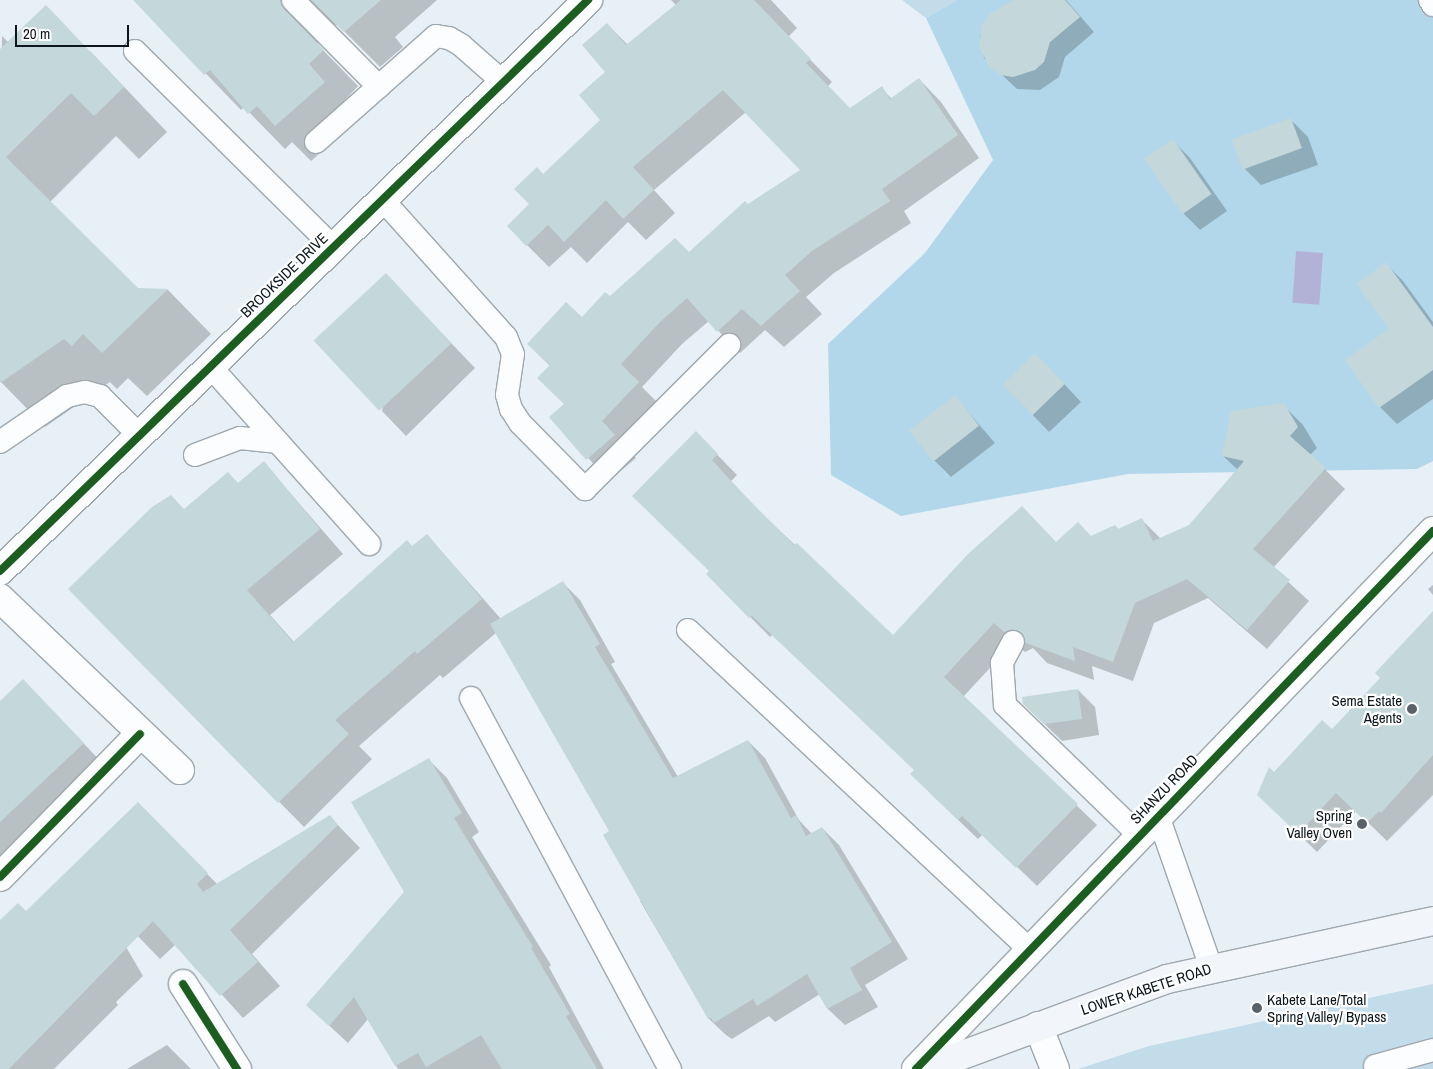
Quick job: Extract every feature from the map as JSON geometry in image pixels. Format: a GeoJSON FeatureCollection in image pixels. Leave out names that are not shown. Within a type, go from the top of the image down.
{"type":"FeatureCollection","features":[{"type":"Feature","properties":{"kind":"main road","name":"LOWER KABETE ROAD"},"geometry":{"type":"LineString","coordinates":[[925,1069],[1166,979],[1211,967],[1433,921]]}},
{"type":"Feature","properties":{"kind":"street","name":"BROOKSIDE DRIVE"},"geometry":{"type":"LineString","coordinates":[[0,572],[588,0]]}},
{"type":"Feature","properties":{"kind":"street","name":"SHANZU ROAD"},"geometry":{"type":"LineString","coordinates":[[916,1069],[1148,825],[1433,531]]}},
{"type":"Feature","properties":{"kind":"street"},"geometry":{"type":"LineString","coordinates":[[0,598],[140,734],[180,770]]}},
{"type":"Feature","properties":{"kind":"street"},"geometry":{"type":"LineString","coordinates":[[0,877],[140,734]]}},
{"type":"Feature","properties":{"kind":"street"},"geometry":{"type":"LineString","coordinates":[[183,984],[237,1069]]}},
{"type":"Feature","properties":{"kind":"street"},"geometry":{"type":"LineString","coordinates":[[1038,1026],[1054,1069]]}},
{"type":"Feature","properties":{"kind":"lane"},"geometry":{"type":"LineString","coordinates":[[293,0],[378,87]]}},
{"type":"Feature","properties":{"kind":"lane"},"geometry":{"type":"LineString","coordinates":[[1430,0],[1433,5]]}},
{"type":"Feature","properties":{"kind":"lane"},"geometry":{"type":"LineString","coordinates":[[316,142],[436,36],[450,38],[462,45],[503,82]]}},
{"type":"Feature","properties":{"kind":"lane"},"geometry":{"type":"LineString","coordinates":[[135,50],[333,247]]}},
{"type":"Feature","properties":{"kind":"lane"},"geometry":{"type":"LineString","coordinates":[[382,199],[506,337],[513,354],[507,395],[511,409],[520,423],[585,489],[729,345]]}},
{"type":"Feature","properties":{"kind":"lane"},"geometry":{"type":"LineString","coordinates":[[210,366],[369,544]]}},
{"type":"Feature","properties":{"kind":"lane"},"geometry":{"type":"LineString","coordinates":[[0,442],[67,396],[85,392],[100,396],[139,435]]}},
{"type":"Feature","properties":{"kind":"lane"},"geometry":{"type":"LineString","coordinates":[[195,455],[240,438],[278,442]]}},
{"type":"Feature","properties":{"kind":"lane"},"geometry":{"type":"LineString","coordinates":[[688,630],[1029,949]]}},
{"type":"Feature","properties":{"kind":"lane"},"geometry":{"type":"LineString","coordinates":[[1013,642],[1002,663],[1005,705],[1148,825],[1211,967]]}},
{"type":"Feature","properties":{"kind":"lane"},"geometry":{"type":"LineString","coordinates":[[471,698],[670,1069]]}},
{"type":"Feature","properties":{"kind":"lane"},"geometry":{"type":"LineString","coordinates":[[1375,1066],[1433,1050]]}},
{"type":"Feature","properties":{"kind":"shaded area"},"geometry":{"type":"Polygon","coordinates":[[[902,0],[957,0],[926,18],[902,0]]]}},
{"type":"Feature","properties":{"kind":"shaded area"},"geometry":{"type":"Polygon","coordinates":[[[957,0],[1433,0],[1433,461],[1417,469],[1128,474],[901,516],[831,475],[828,344],[925,253],[993,160],[926,18],[957,0]]]}},
{"type":"Feature","properties":{"kind":"shaded area"},"geometry":{"type":"Polygon","coordinates":[[[1296,251],[1323,253],[1319,305],[1292,303],[1296,251]]]}},
{"type":"Feature","properties":{"kind":"shaded area"},"geometry":{"type":"Polygon","coordinates":[[[1433,984],[1433,1069],[1078,1069],[1149,1046],[1433,984]]]}},
{"type":"Feature","properties":{"kind":"building"},"geometry":{"type":"Polygon","coordinates":[[[133,0],[280,0],[284,9],[324,50],[309,64],[325,82],[275,126],[257,106],[248,114],[210,70],[204,75],[133,0]]]}},
{"type":"Feature","properties":{"kind":"building"},"geometry":{"type":"Polygon","coordinates":[[[311,0],[381,0],[344,32],[311,0]]]}},
{"type":"Feature","properties":{"kind":"building"},"geometry":{"type":"Polygon","coordinates":[[[681,0],[754,0],[811,59],[806,63],[850,108],[882,86],[890,99],[919,78],[958,135],[882,189],[890,201],[812,251],[785,275],[800,291],[761,326],[742,309],[717,332],[687,298],[660,322],[621,364],[639,382],[602,421],[615,435],[586,460],[549,417],[564,404],[537,378],[550,365],[527,344],[566,302],[582,317],[605,292],[610,296],[675,238],[689,252],[745,201],[748,204],[800,170],[723,90],[633,167],[654,190],[623,219],[606,200],[564,242],[548,225],[526,246],[507,226],[529,204],[514,189],[537,167],[543,174],[600,120],[579,95],[605,72],[582,45],[607,23],[626,45],[681,0]]]}},
{"type":"Feature","properties":{"kind":"building"},"geometry":{"type":"Polygon","coordinates":[[[1013,0],[1065,0],[1080,17],[1050,42],[1044,62],[1035,70],[1013,77],[1001,75],[990,68],[979,47],[982,24],[990,14],[1013,0]]]}},
{"type":"Feature","properties":{"kind":"building"},"geometry":{"type":"Polygon","coordinates":[[[46,5],[124,87],[94,116],[71,93],[6,157],[138,288],[168,289],[102,353],[83,334],[72,346],[64,339],[0,383],[0,49],[46,5]]]}},
{"type":"Feature","properties":{"kind":"building"},"geometry":{"type":"Polygon","coordinates":[[[1291,118],[1302,148],[1243,170],[1232,140],[1291,118]]]}},
{"type":"Feature","properties":{"kind":"building"},"geometry":{"type":"Polygon","coordinates":[[[1173,139],[1211,194],[1183,214],[1144,159],[1173,139]]]}},
{"type":"Feature","properties":{"kind":"building"},"geometry":{"type":"Polygon","coordinates":[[[1386,262],[1433,327],[1433,370],[1379,408],[1345,360],[1389,329],[1357,284],[1386,262]]]}},
{"type":"Feature","properties":{"kind":"building"},"geometry":{"type":"Polygon","coordinates":[[[386,273],[451,343],[379,411],[314,341],[386,273]]]}},
{"type":"Feature","properties":{"kind":"building"},"geometry":{"type":"Polygon","coordinates":[[[1035,353],[1065,384],[1033,415],[1003,384],[1035,353]]]}},
{"type":"Feature","properties":{"kind":"building"},"geometry":{"type":"Polygon","coordinates":[[[955,395],[979,426],[933,461],[909,431],[955,395]]]}},
{"type":"Feature","properties":{"kind":"building"},"geometry":{"type":"Polygon","coordinates":[[[1284,403],[1298,427],[1290,436],[1326,468],[1253,549],[1290,580],[1247,630],[1187,579],[1135,603],[1113,662],[1073,647],[1075,661],[1026,643],[1019,631],[1012,629],[1004,632],[994,623],[944,677],[1078,804],[1016,868],[962,816],[958,820],[910,774],[914,770],[752,616],[749,618],[706,574],[709,571],[632,496],[696,431],[718,454],[712,460],[741,492],[794,545],[797,543],[893,635],[968,554],[1022,506],[1056,542],[1078,522],[1091,536],[1115,525],[1118,529],[1142,518],[1153,541],[1189,525],[1244,461],[1222,456],[1231,411],[1284,403]]]}},
{"type":"Feature","properties":{"kind":"building"},"geometry":{"type":"Polygon","coordinates":[[[264,461],[320,529],[247,590],[293,642],[407,540],[412,546],[427,534],[482,599],[417,654],[415,651],[335,720],[349,734],[278,803],[68,589],[152,507],[171,495],[184,509],[228,472],[238,483],[264,461]]]}},
{"type":"Feature","properties":{"kind":"building"},"geometry":{"type":"Polygon","coordinates":[[[563,581],[600,644],[595,647],[673,778],[748,740],[791,818],[796,815],[806,836],[822,827],[892,942],[850,968],[862,990],[827,1009],[807,974],[757,1006],[753,999],[714,1023],[711,1018],[708,1019],[603,835],[609,831],[490,624],[563,581]]]}},
{"type":"Feature","properties":{"kind":"building"},"geometry":{"type":"Polygon","coordinates":[[[1433,611],[1433,755],[1381,813],[1379,811],[1367,823],[1336,793],[1298,834],[1257,795],[1269,767],[1274,772],[1322,720],[1332,729],[1380,678],[1375,673],[1433,611]]]}},
{"type":"Feature","properties":{"kind":"building"},"geometry":{"type":"Polygon","coordinates":[[[23,679],[84,743],[0,822],[0,701],[23,679]]]}},
{"type":"Feature","properties":{"kind":"building"},"geometry":{"type":"Polygon","coordinates":[[[1078,689],[1082,719],[1044,724],[1023,704],[1022,697],[1078,689]]]}},
{"type":"Feature","properties":{"kind":"building"},"geometry":{"type":"Polygon","coordinates":[[[429,758],[462,813],[454,818],[533,947],[531,948],[570,1014],[566,1016],[597,1069],[502,1069],[481,1035],[426,1067],[418,1053],[395,1066],[354,997],[329,1026],[306,1005],[404,892],[351,802],[429,758]]]}},
{"type":"Feature","properties":{"kind":"building"},"geometry":{"type":"Polygon","coordinates":[[[138,802],[208,873],[197,884],[203,892],[330,815],[338,825],[230,930],[258,962],[220,996],[153,921],[9,1069],[0,1069],[0,920],[18,903],[26,911],[138,802]]]}},
{"type":"Feature","properties":{"kind":"cycle path"},"geometry":{"type":"LineString","coordinates":[[0,571],[588,0]]}},
{"type":"Feature","properties":{"kind":"cycle path"},"geometry":{"type":"LineString","coordinates":[[916,1069],[1433,531]]}},
{"type":"Feature","properties":{"kind":"cycle path"},"geometry":{"type":"LineString","coordinates":[[0,877],[140,734]]}},
{"type":"Feature","properties":{"kind":"cycle path"},"geometry":{"type":"LineString","coordinates":[[183,984],[237,1069]]}},
{"type":"Feature","properties":{"kind":"place","name":"Sema Estate Agents"},"geometry":{"type":"Point","coordinates":[1412,709]}},
{"type":"Feature","properties":{"kind":"place","name":"Spring Valley Oven"},"geometry":{"type":"Point","coordinates":[1362,824]}},
{"type":"Feature","properties":{"kind":"place","name":"Kabete Lane/Total Spring Valley/ Bypass"},"geometry":{"type":"Point","coordinates":[1257,1008]}}]}
